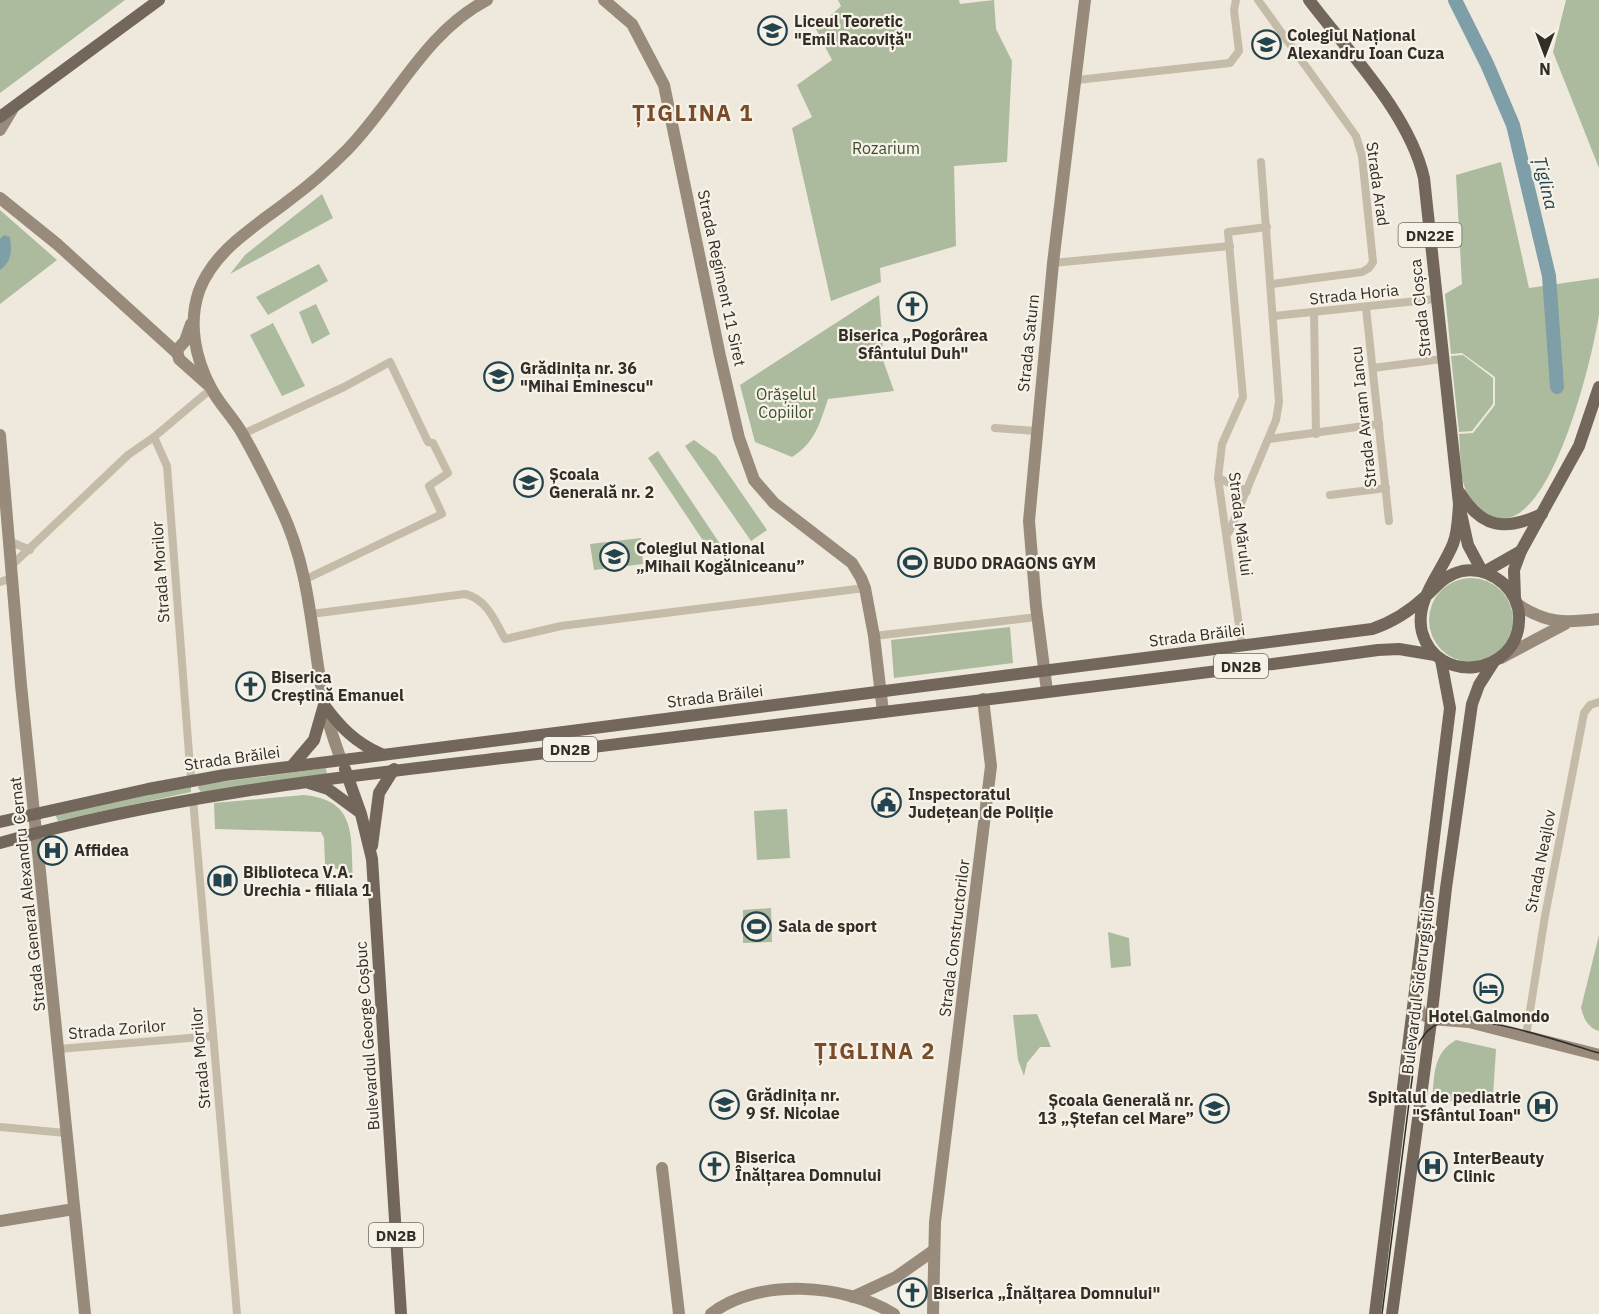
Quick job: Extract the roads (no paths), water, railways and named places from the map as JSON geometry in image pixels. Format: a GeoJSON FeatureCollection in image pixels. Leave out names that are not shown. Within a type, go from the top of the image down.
{"type":"FeatureCollection","features":[{"type":"Feature","properties":{"kind":"main road"},"geometry":{"type":"LineString","coordinates":[[0,117],[159,0]]}},
{"type":"Feature","properties":{"kind":"main road","name":"Strada Cloșca"},"geometry":{"type":"LineString","coordinates":[[1309,0],[1401,120],[1418,154],[1424,178],[1459,504],[1468,545],[1483,572]]}},
{"type":"Feature","properties":{"kind":"main road"},"geometry":{"type":"LineString","coordinates":[[1496,661],[1510,649],[1517,633],[1514,570],[1521,551],[1579,446],[1599,387]]}},
{"type":"Feature","properties":{"kind":"main road"},"geometry":{"type":"LineString","coordinates":[[1458,490],[1476,514],[1493,524],[1519,523],[1542,514]]}},
{"type":"Feature","properties":{"kind":"main road","name":"Strada Cloșca"},"geometry":{"type":"LineString","coordinates":[[1426,596],[1453,543],[1459,504]]}},
{"type":"Feature","properties":{"kind":"main road","name":"DN2B"},"geometry":{"type":"LineString","coordinates":[[1483,572],[1521,551]]}},
{"type":"Feature","properties":{"kind":"main road","name":"Strada Brăilei"},"geometry":{"type":"LineString","coordinates":[[0,822],[191,780],[1372,629],[1404,614],[1450,574],[1465,570],[1483,572]]}},
{"type":"Feature","properties":{"kind":"main road"},"geometry":{"type":"LineString","coordinates":[[1483,572],[1501,581],[1516,602]]}},
{"type":"Feature","properties":{"kind":"main road"},"geometry":{"type":"LineString","coordinates":[[1426,596],[1422,609],[1422,632],[1438,657]]}},
{"type":"Feature","properties":{"kind":"main road","name":"Strada Brăilei"},"geometry":{"type":"LineString","coordinates":[[0,843],[38,832],[193,799],[394,769],[883,712],[1378,650],[1399,649],[1438,657],[1465,669],[1496,661]]}},
{"type":"Feature","properties":{"kind":"main road","name":"Bulevardul Siderurgiștilor"},"geometry":{"type":"LineString","coordinates":[[1375,1314],[1450,708],[1438,657]]}},
{"type":"Feature","properties":{"kind":"main road","name":"Bulevardul Siderurgiștilor"},"geometry":{"type":"LineString","coordinates":[[1392,1314],[1446,888],[1472,704],[1479,685],[1496,661]]}},
{"type":"Feature","properties":{"kind":"main road"},"geometry":{"type":"LineString","coordinates":[[324,705],[347,735],[359,744],[382,754]]}},
{"type":"Feature","properties":{"kind":"main road"},"geometry":{"type":"LineString","coordinates":[[292,766],[314,740],[324,705]]}},
{"type":"Feature","properties":{"kind":"main road","name":"Bulevardul George Coșbuc"},"geometry":{"type":"LineString","coordinates":[[341,760],[361,814],[372,859],[401,1314]]}},
{"type":"Feature","properties":{"kind":"main road","name":"DN2B"},"geometry":{"type":"LineString","coordinates":[[372,859],[374,822],[380,793],[394,769]]}},
{"type":"Feature","properties":{"kind":"main road"},"geometry":{"type":"LineString","coordinates":[[296,782],[328,789],[361,814]]}},
{"type":"Feature","properties":{"kind":"street"},"geometry":{"type":"LineString","coordinates":[[187,351],[200,289],[234,241],[294,196],[347,149],[383,109],[422,52],[472,7],[487,0]]}},
{"type":"Feature","properties":{"kind":"street","name":"Strada Regiment 11 Siret"},"geometry":{"type":"LineString","coordinates":[[604,0],[632,24],[664,85],[720,356],[739,438],[754,480],[774,503],[852,563],[865,588],[874,636],[883,712]]}},
{"type":"Feature","properties":{"kind":"street","name":"Strada Saturn"},"geometry":{"type":"LineString","coordinates":[[1047,691],[1037,617],[1029,521],[1035,431],[1053,263],[1085,0]]}},
{"type":"Feature","properties":{"kind":"street"},"geometry":{"type":"LineString","coordinates":[[1077,80],[1230,63],[1239,51],[1234,10],[1236,0]]}},
{"type":"Feature","properties":{"kind":"street","name":"Strada Arad"},"geometry":{"type":"LineString","coordinates":[[1258,0],[1356,136],[1362,156],[1373,262],[1362,272],[1272,284]]}},
{"type":"Feature","properties":{"kind":"street"},"geometry":{"type":"LineString","coordinates":[[0,130],[12,110]]}},
{"type":"Feature","properties":{"kind":"street"},"geometry":{"type":"LineString","coordinates":[[1228,536],[1269,439],[1280,402],[1261,162]]}},
{"type":"Feature","properties":{"kind":"street"},"geometry":{"type":"LineString","coordinates":[[0,198],[43,232],[157,334],[187,351],[243,434],[288,523],[306,579],[324,705],[341,760]]}},
{"type":"Feature","properties":{"kind":"street","name":"Strada Mărului"},"geometry":{"type":"LineString","coordinates":[[1242,646],[1218,478],[1222,444],[1240,409],[1243,397],[1228,232],[1267,227]]}},
{"type":"Feature","properties":{"kind":"street"},"geometry":{"type":"LineString","coordinates":[[1053,263],[1230,246]]}},
{"type":"Feature","properties":{"kind":"street","name":"Strada Horia"},"geometry":{"type":"LineString","coordinates":[[1274,316],[1366,309],[1436,299]]}},
{"type":"Feature","properties":{"kind":"street","name":"Strada Avram Iancu"},"geometry":{"type":"LineString","coordinates":[[1366,309],[1389,521]]}},
{"type":"Feature","properties":{"kind":"street"},"geometry":{"type":"LineString","coordinates":[[1314,314],[1316,434]]}},
{"type":"Feature","properties":{"kind":"street"},"geometry":{"type":"LineString","coordinates":[[1373,368],[1442,359]]}},
{"type":"Feature","properties":{"kind":"street"},"geometry":{"type":"LineString","coordinates":[[243,434],[344,387],[390,362],[428,442],[433,443],[448,473],[429,486],[442,514],[306,579]]}},
{"type":"Feature","properties":{"kind":"street"},"geometry":{"type":"LineString","coordinates":[[8,575],[30,550],[128,455],[154,437],[211,388]]}},
{"type":"Feature","properties":{"kind":"street"},"geometry":{"type":"LineString","coordinates":[[1269,439],[1379,424]]}},
{"type":"Feature","properties":{"kind":"street"},"geometry":{"type":"LineString","coordinates":[[995,428],[1035,431]]}},
{"type":"Feature","properties":{"kind":"street","name":"Strada General Alexandru Cernat"},"geometry":{"type":"LineString","coordinates":[[0,435],[9,541],[8,575],[38,832],[85,1314]]}},
{"type":"Feature","properties":{"kind":"street","name":"Strada Morilor"},"geometry":{"type":"LineString","coordinates":[[154,437],[167,466],[191,780]]}},
{"type":"Feature","properties":{"kind":"street"},"geometry":{"type":"LineString","coordinates":[[1218,478],[1247,490]]}},
{"type":"Feature","properties":{"kind":"street"},"geometry":{"type":"LineString","coordinates":[[1330,495],[1386,488]]}},
{"type":"Feature","properties":{"kind":"street"},"geometry":{"type":"LineString","coordinates":[[9,541],[30,550]]}},
{"type":"Feature","properties":{"kind":"street"},"geometry":{"type":"LineString","coordinates":[[311,614],[465,594],[475,596],[483,603],[505,639],[561,627],[865,588]]}},
{"type":"Feature","properties":{"kind":"street"},"geometry":{"type":"LineString","coordinates":[[1516,602],[1540,618],[1569,622],[1599,619]]}},
{"type":"Feature","properties":{"kind":"street"},"geometry":{"type":"LineString","coordinates":[[874,636],[1037,617]]}},
{"type":"Feature","properties":{"kind":"street"},"geometry":{"type":"LineString","coordinates":[[1496,661],[1569,622]]}},
{"type":"Feature","properties":{"kind":"street","name":"Strada Constructorilor"},"geometry":{"type":"LineString","coordinates":[[933,1314],[933,1251],[989,789],[991,760],[983,699]]}},
{"type":"Feature","properties":{"kind":"street","name":"Strada Neajlov"},"geometry":{"type":"LineString","coordinates":[[1526,1036],[1545,916],[1584,713],[1590,705],[1599,702]]}},
{"type":"Feature","properties":{"kind":"street","name":"Strada Morilor"},"geometry":{"type":"LineString","coordinates":[[193,799],[237,1314]]}},
{"type":"Feature","properties":{"kind":"street"},"geometry":{"type":"LineString","coordinates":[[1415,999],[1421,1013],[1431,1019],[1469,1022],[1599,1055]]}},
{"type":"Feature","properties":{"kind":"street","name":"Strada Zorilor"},"geometry":{"type":"LineString","coordinates":[[59,1049],[213,1036]]}},
{"type":"Feature","properties":{"kind":"street"},"geometry":{"type":"LineString","coordinates":[[0,1127],[66,1134]]}},
{"type":"Feature","properties":{"kind":"street"},"geometry":{"type":"LineString","coordinates":[[662,1168],[679,1314]]}},
{"type":"Feature","properties":{"kind":"street"},"geometry":{"type":"LineString","coordinates":[[0,1221],[74,1209]]}},
{"type":"Feature","properties":{"kind":"street"},"geometry":{"type":"LineString","coordinates":[[853,1296],[896,1277],[933,1251]]}},
{"type":"Feature","properties":{"kind":"street"},"geometry":{"type":"LineString","coordinates":[[711,1314],[731,1300],[768,1290],[812,1291],[853,1296],[894,1314]]}},
{"type":"Feature","properties":{"kind":"water"},"geometry":{"type":"Polygon","coordinates":[[[4,235],[10,237],[11,251],[7,263],[0,270],[0,239],[4,235]]]}},
{"type":"Feature","properties":{"kind":"waterway","name":"Țiglina"},"geometry":{"type":"LineString","coordinates":[[1455,0],[1487,64],[1513,125],[1549,276],[1557,387]]}},
{"type":"Feature","properties":{"kind":"tram line"},"geometry":{"type":"LineString","coordinates":[[1382,1314],[1415,1056],[1425,1033],[1438,1024],[1472,1021],[1541,1035],[1599,1053]]}},
{"type":"Feature","properties":{"kind":"place","name":"Liceul Teoretic \"Emil Racoviță\""},"geometry":{"type":"Point","coordinates":[773,30]}},
{"type":"Feature","properties":{"kind":"place","name":"Colegiul Național Alexandru Ioan Cuza"},"geometry":{"type":"Point","coordinates":[1266,44]}},
{"type":"Feature","properties":{"kind":"place","name":"Biserica „Pogorârea Sfântului Duh\""},"geometry":{"type":"Point","coordinates":[913,307]}},
{"type":"Feature","properties":{"kind":"place","name":"Grădinița nr. 36 \"Mihai Eminescu\""},"geometry":{"type":"Point","coordinates":[499,377]}},
{"type":"Feature","properties":{"kind":"place","name":"Școala Generală nr. 2"},"geometry":{"type":"Point","coordinates":[528,483]}},
{"type":"Feature","properties":{"kind":"place","name":"Colegiul Național „Mihail Kogălniceanu”"},"geometry":{"type":"Point","coordinates":[615,557]}},
{"type":"Feature","properties":{"kind":"place","name":"BUDO DRAGONS GYM"},"geometry":{"type":"Point","coordinates":[912,563]}},
{"type":"Feature","properties":{"kind":"place","name":"Biserica Creștină Emanuel"},"geometry":{"type":"Point","coordinates":[250,686]}},
{"type":"Feature","properties":{"kind":"place","name":"Inspectoratul Județean de Poliție"},"geometry":{"type":"Point","coordinates":[887,803]}},
{"type":"Feature","properties":{"kind":"place","name":"Affidea"},"geometry":{"type":"Point","coordinates":[53,850]}},
{"type":"Feature","properties":{"kind":"place","name":"Biblioteca V.A. Urechia - filiala 1"},"geometry":{"type":"Point","coordinates":[222,881]}},
{"type":"Feature","properties":{"kind":"place","name":"Sala de sport"},"geometry":{"type":"Point","coordinates":[757,926]}},
{"type":"Feature","properties":{"kind":"place","name":"Hotel Galmondo"},"geometry":{"type":"Point","coordinates":[1489,988]}},
{"type":"Feature","properties":{"kind":"place","name":"Grădinița nr. 9 Sf. Nicolae"},"geometry":{"type":"Point","coordinates":[725,1104]}},
{"type":"Feature","properties":{"kind":"place","name":"Spitalul de pediatrie \"Sfântul Ioan\""},"geometry":{"type":"Point","coordinates":[1542,1106]}},
{"type":"Feature","properties":{"kind":"place","name":"Școala Generală nr. 13 „Ștefan cel Mare”"},"geometry":{"type":"Point","coordinates":[1215,1109]}},
{"type":"Feature","properties":{"kind":"place","name":"Biserica Înălțarea Domnului"},"geometry":{"type":"Point","coordinates":[714,1166]}},
{"type":"Feature","properties":{"kind":"place","name":"InterBeauty Clinic"},"geometry":{"type":"Point","coordinates":[1432,1167]}},
{"type":"Feature","properties":{"kind":"place","name":"Biserica „Înălțarea Domnului\""},"geometry":{"type":"Point","coordinates":[912,1293]}},
{"type":"Feature","properties":{"kind":"district","name":"ȚIGLINA 1"},"geometry":{"type":"Point","coordinates":[693,112]}},
{"type":"Feature","properties":{"kind":"district","name":"ȚIGLINA 2"},"geometry":{"type":"Point","coordinates":[875,1050]}},
{"type":"Feature","properties":{"kind":"park label","name":"Rozarium"},"geometry":{"type":"Point","coordinates":[886,148]}},
{"type":"Feature","properties":{"kind":"park label","name":"Orășelul Copiilor"},"geometry":{"type":"Point","coordinates":[786,403]}}]}
